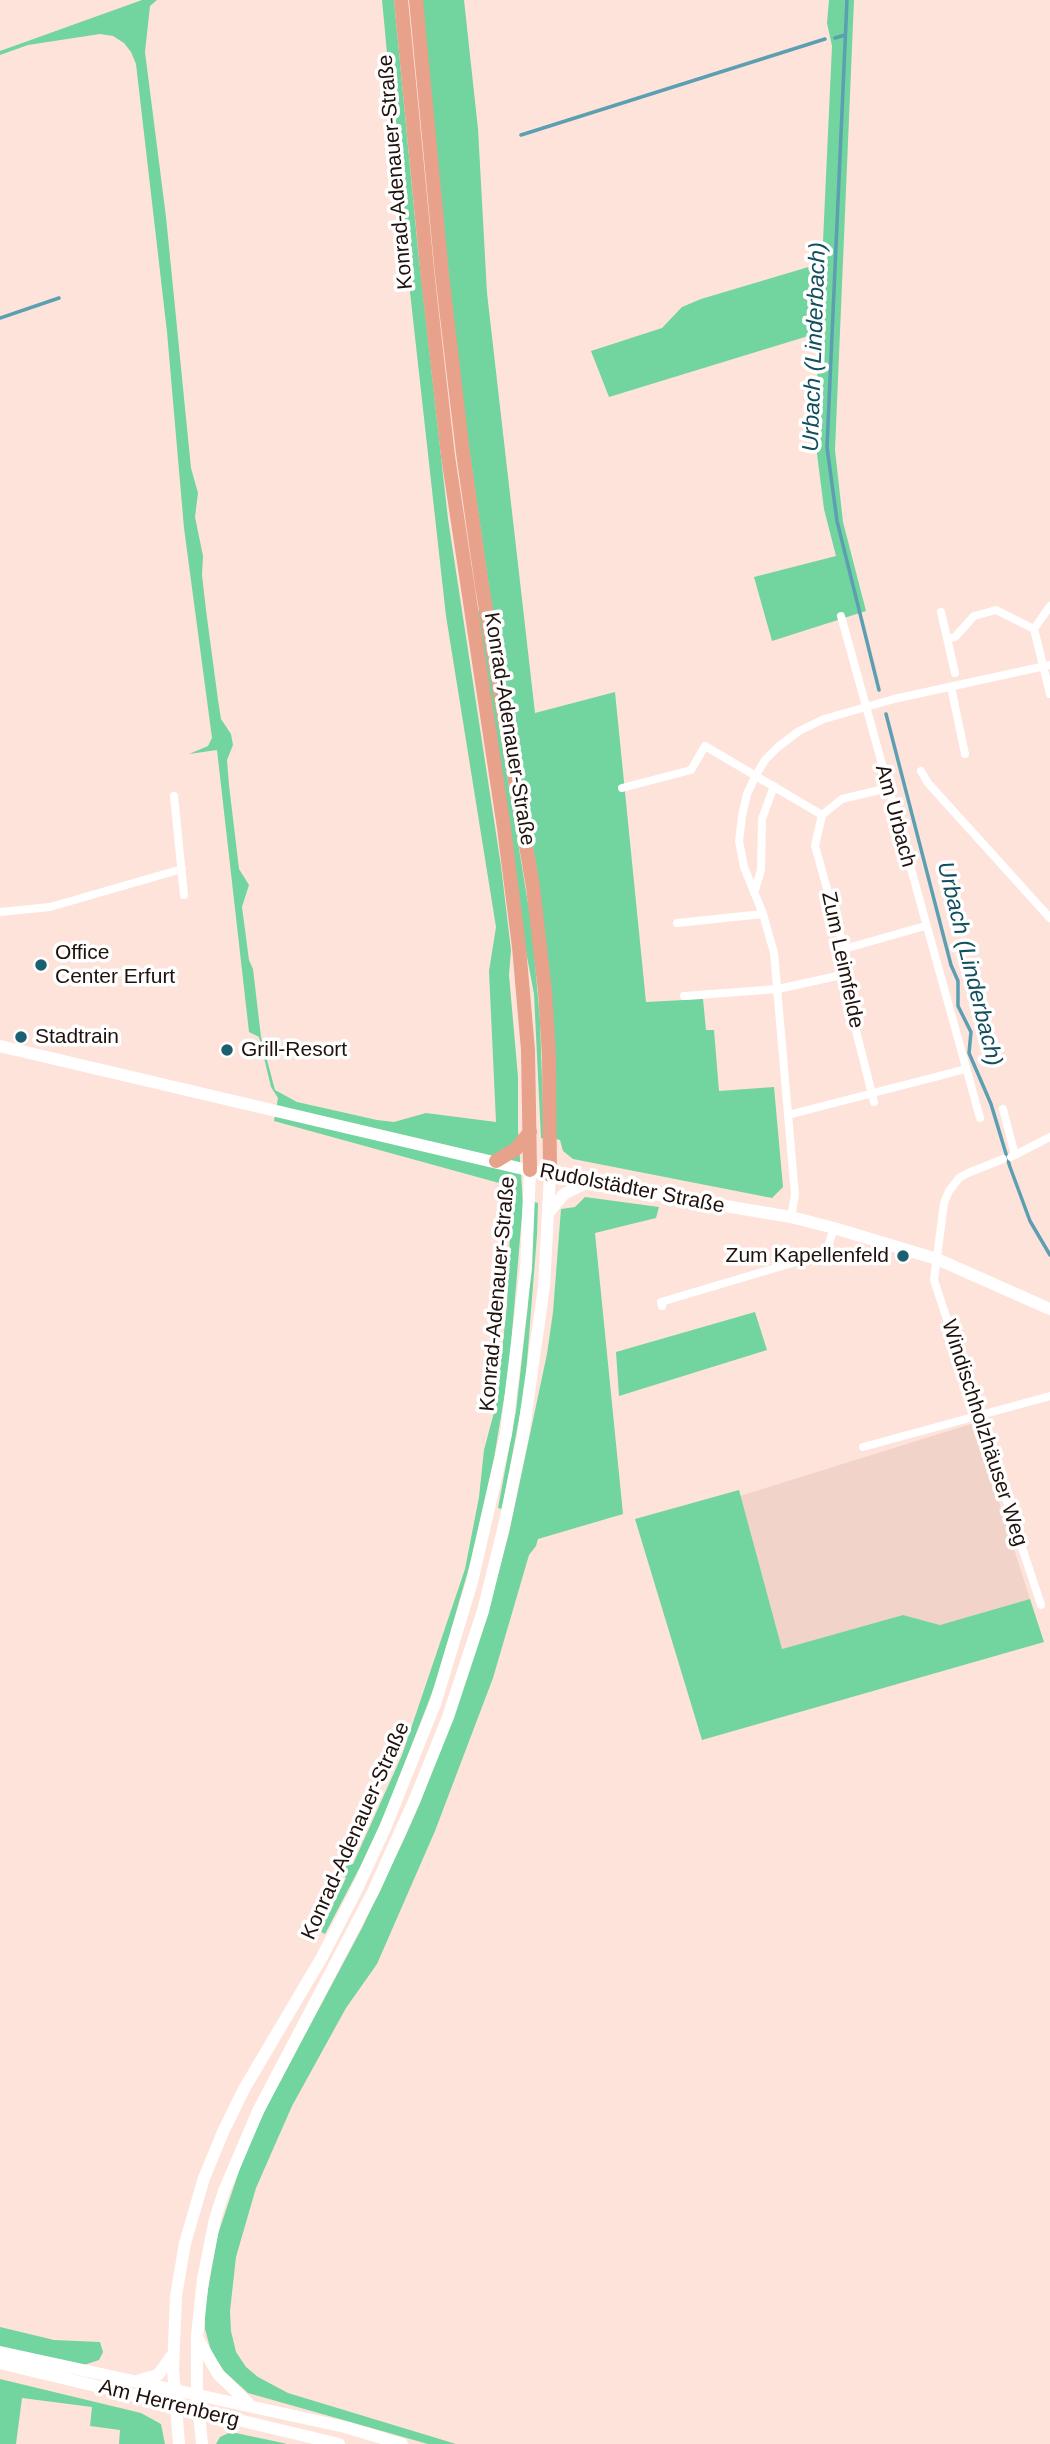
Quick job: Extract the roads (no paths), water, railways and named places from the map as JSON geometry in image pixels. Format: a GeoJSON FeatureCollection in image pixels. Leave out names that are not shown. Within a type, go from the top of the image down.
{"type":"FeatureCollection","features":[{"type":"Feature","properties":{"kind":"highway","name":"Konrad-Adenauer-Straße"},"geometry":{"type":"LineString","coordinates":[[401,0],[446,444],[504,828],[519,947],[528,1051],[530,1170]]}},
{"type":"Feature","properties":{"kind":"highway","name":"Konrad-Adenauer-Straße"},"geometry":{"type":"LineString","coordinates":[[416,0],[442,274],[463,453],[486,611],[533,887],[548,1044],[550,1175]]}},
{"type":"Feature","properties":{"kind":"highway"},"geometry":{"type":"LineString","coordinates":[[496,1161],[516,1149],[530,1132]]}},
{"type":"Feature","properties":{"kind":"main road","name":"Rudolstädter Straße"},"geometry":{"type":"LineString","coordinates":[[0,1046],[586,1183],[791,1217],[834,1227],[937,1259],[1050,1309]]}},
{"type":"Feature","properties":{"kind":"main road","name":"Konrad-Adenauer-Straße"},"geometry":{"type":"LineString","coordinates":[[179,2444],[173,2388],[176,2296],[182,2256],[204,2178],[244,2089],[322,1957],[356,1891],[410,1770],[457,1636],[488,1520],[506,1434],[524,1280],[530,1170]]}},
{"type":"Feature","properties":{"kind":"main road","name":"Konrad-Adenauer-Straße"},"geometry":{"type":"LineString","coordinates":[[202,2442],[197,2394],[197,2336],[201,2289],[215,2219],[235,2162],[268,2089],[374,1889],[415,1799],[448,1717],[482,1611],[504,1527],[523,1435],[544,1286],[550,1175]]}},
{"type":"Feature","properties":{"kind":"main road"},"geometry":{"type":"LineString","coordinates":[[548,1213],[564,1194],[586,1183]]}},
{"type":"Feature","properties":{"kind":"main road"},"geometry":{"type":"LineString","coordinates":[[197,2336],[218,2374],[252,2406]]}},
{"type":"Feature","properties":{"kind":"main road","name":"Am Herrenberg"},"geometry":{"type":"LineString","coordinates":[[0,2352],[345,2427],[402,2444]]}},
{"type":"Feature","properties":{"kind":"main road"},"geometry":{"type":"LineString","coordinates":[[135,2380],[146,2380],[158,2375],[173,2353]]}},
{"type":"Feature","properties":{"kind":"main road","name":"Am Herrenberg"},"geometry":{"type":"LineString","coordinates":[[0,2363],[339,2444]]}},
{"type":"Feature","properties":{"kind":"main road"},"geometry":{"type":"LineString","coordinates":[[202,2442],[208,2429],[224,2417]]}},
{"type":"Feature","properties":{"kind":"street"},"geometry":{"type":"LineString","coordinates":[[1034,629],[1050,606]]}},
{"type":"Feature","properties":{"kind":"street"},"geometry":{"type":"LineString","coordinates":[[948,639],[955,637],[974,615],[996,610],[1034,629],[1047,666],[1050,694]]}},
{"type":"Feature","properties":{"kind":"street"},"geometry":{"type":"LineString","coordinates":[[941,612],[955,673]]}},
{"type":"Feature","properties":{"kind":"street","name":"Am Urbach"},"geometry":{"type":"LineString","coordinates":[[841,616],[980,1118]]}},
{"type":"Feature","properties":{"kind":"street"},"geometry":{"type":"LineString","coordinates":[[791,1217],[795,1195],[774,953],[763,914],[744,867],[739,841],[747,794],[756,775],[778,747],[799,731],[824,719],[866,706],[1047,666]]}},
{"type":"Feature","properties":{"kind":"street"},"geometry":{"type":"LineString","coordinates":[[951,687],[965,754]]}},
{"type":"Feature","properties":{"kind":"street"},"geometry":{"type":"LineString","coordinates":[[622,788],[691,770],[705,746],[822,816],[842,799],[888,788]]}},
{"type":"Feature","properties":{"kind":"street"},"geometry":{"type":"LineString","coordinates":[[921,771],[928,783],[1050,918]]}},
{"type":"Feature","properties":{"kind":"street"},"geometry":{"type":"LineString","coordinates":[[754,892],[761,870],[762,819],[774,786]]}},
{"type":"Feature","properties":{"kind":"street"},"geometry":{"type":"LineString","coordinates":[[174,796],[184,895]]}},
{"type":"Feature","properties":{"kind":"street","name":"Zum Leimfelde"},"geometry":{"type":"LineString","coordinates":[[822,816],[816,846],[844,949],[842,975],[873,1098]]}},
{"type":"Feature","properties":{"kind":"street"},"geometry":{"type":"LineString","coordinates":[[0,912],[50,907],[182,869]]}},
{"type":"Feature","properties":{"kind":"street"},"geometry":{"type":"LineString","coordinates":[[677,923],[763,914]]}},
{"type":"Feature","properties":{"kind":"street"},"geometry":{"type":"LineString","coordinates":[[844,949],[925,926]]}},
{"type":"Feature","properties":{"kind":"street"},"geometry":{"type":"LineString","coordinates":[[684,996],[778,989],[842,975]]}},
{"type":"Feature","properties":{"kind":"street"},"geometry":{"type":"LineString","coordinates":[[789,1115],[873,1098],[966,1069]]}},
{"type":"Feature","properties":{"kind":"street"},"geometry":{"type":"LineString","coordinates":[[1003,1109],[1010,1157]]}},
{"type":"Feature","properties":{"kind":"street","name":"Windischholzhäuser Weg"},"geometry":{"type":"LineString","coordinates":[[1041,1605],[936,1289],[934,1273],[944,1203],[959,1178],[1050,1137]]}},
{"type":"Feature","properties":{"kind":"street"},"geometry":{"type":"LineString","coordinates":[[662,1306],[661,1302],[827,1252],[834,1227]]}},
{"type":"Feature","properties":{"kind":"street"},"geometry":{"type":"LineString","coordinates":[[863,1447],[1050,1396]]}},
{"type":"Feature","properties":{"kind":"waterway","name":"Urbach (Linderbach)"},"geometry":{"type":"LineString","coordinates":[[847,0],[827,447],[837,521],[879,690]]}},
{"type":"Feature","properties":{"kind":"waterway"},"geometry":{"type":"LineString","coordinates":[[835,38],[845,35]]}},
{"type":"Feature","properties":{"kind":"waterway"},"geometry":{"type":"LineString","coordinates":[[521,135],[825,39]]}},
{"type":"Feature","properties":{"kind":"waterway"},"geometry":{"type":"LineString","coordinates":[[0,318],[59,298]]}},
{"type":"Feature","properties":{"kind":"waterway","name":"Urbach (Linderbach)"},"geometry":{"type":"LineString","coordinates":[[886,714],[951,965],[958,981],[958,1006],[971,1032],[969,1053],[991,1104],[1030,1221],[1050,1255]]}},
{"type":"Feature","properties":{"kind":"place","name":"Office Center Erfurt"},"geometry":{"type":"Point","coordinates":[41,965]}},
{"type":"Feature","properties":{"kind":"place","name":"Stadtrain"},"geometry":{"type":"Point","coordinates":[21,1037]}},
{"type":"Feature","properties":{"kind":"place","name":"Grill-Resort"},"geometry":{"type":"Point","coordinates":[227,1050]}},
{"type":"Feature","properties":{"kind":"place","name":"Zum Kapellenfeld"},"geometry":{"type":"Point","coordinates":[903,1256]}}]}
